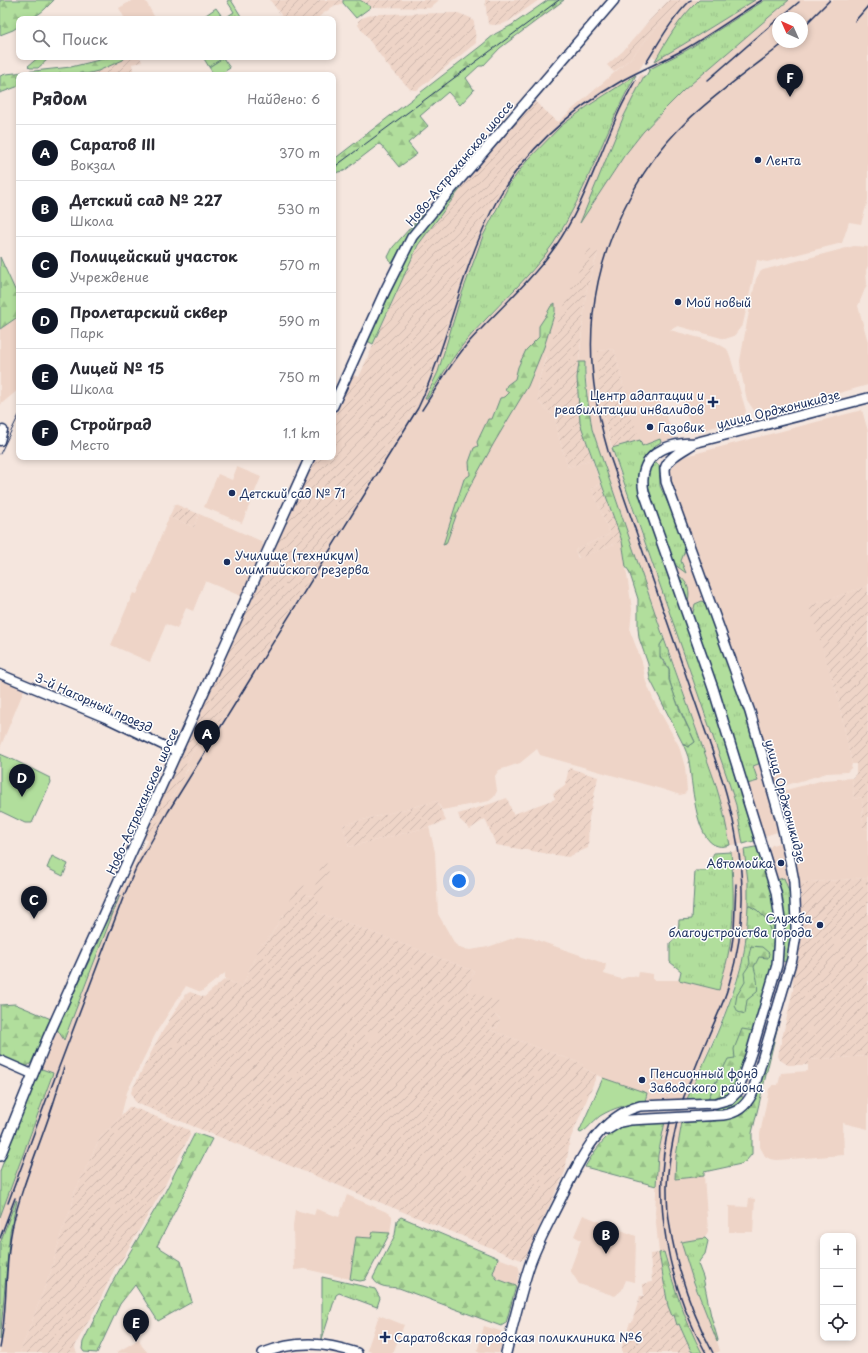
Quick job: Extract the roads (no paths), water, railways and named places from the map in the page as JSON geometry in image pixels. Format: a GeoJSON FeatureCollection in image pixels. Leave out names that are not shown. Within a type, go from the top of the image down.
{"type":"FeatureCollection","features":[{"type":"Feature","properties":{"kind":"main road","name":"Ново-Астраханское шоссе"},"geometry":{"type":"LineString","coordinates":[[336,399],[385,291],[406,248],[416,233],[443,199],[614,0]]}},
{"type":"Feature","properties":{"kind":"main road","name":"улица Орджоникидзе"},"geometry":{"type":"LineString","coordinates":[[506,1353],[519,1302],[532,1260],[579,1164],[592,1142],[612,1119],[631,1108],[640,1106],[716,1103],[725,1101],[735,1095],[741,1085],[777,965],[780,920],[776,892],[713,688],[644,492],[642,478],[643,471],[648,461],[658,452],[669,446],[694,443],[868,398]]}},
{"type":"Feature","properties":{"kind":"main road","name":"улица Орджоникидзе"},"geometry":{"type":"LineString","coordinates":[[592,1142],[620,1122],[630,1120],[723,1115],[736,1112],[748,1101],[752,1094],[792,959],[796,935],[796,908],[792,867],[750,712],[666,482],[665,468],[674,457],[694,443]]}},
{"type":"Feature","properties":{"kind":"main road"},"geometry":{"type":"LineString","coordinates":[[648,461],[652,459],[659,459],[664,464],[665,468]]}},
{"type":"Feature","properties":{"kind":"main road","name":"Ново-Астраханское шоссе"},"geometry":{"type":"LineString","coordinates":[[0,1156],[48,1036],[309,460]]}},
{"type":"Feature","properties":{"kind":"main road"},"geometry":{"type":"LineString","coordinates":[[777,965],[788,970]]}},
{"type":"Feature","properties":{"kind":"main road"},"geometry":{"type":"LineString","coordinates":[[263,1353],[285,1346],[312,1343],[330,1345],[357,1353]]}},
{"type":"Feature","properties":{"kind":"street"},"geometry":{"type":"LineString","coordinates":[[0,441],[3,430]]}},
{"type":"Feature","properties":{"kind":"street","name":"3-й Нагорный проезд"},"geometry":{"type":"LineString","coordinates":[[0,674],[108,719],[177,752]]}},
{"type":"Feature","properties":{"kind":"street"},"geometry":{"type":"LineString","coordinates":[[0,1060],[32,1074]]}},
{"type":"Feature","properties":{"kind":"tram line"},"geometry":{"type":"LineString","coordinates":[[336,166],[559,0]]}},
{"type":"Feature","properties":{"kind":"tram line"},"geometry":{"type":"LineString","coordinates":[[0,454],[16,421]]}},
{"type":"Feature","properties":{"kind":"railway"},"geometry":{"type":"LineString","coordinates":[[646,63],[672,22],[691,0]]}},
{"type":"Feature","properties":{"kind":"railway"},"geometry":{"type":"LineString","coordinates":[[51,1088],[123,898],[136,868],[168,812],[418,408],[438,359],[471,259],[492,210],[503,190],[531,153],[565,120],[584,105],[623,80],[685,49],[762,0]]}},
{"type":"Feature","properties":{"kind":"railway"},"geometry":{"type":"LineString","coordinates":[[808,22],[830,0]]}},
{"type":"Feature","properties":{"kind":"railway"},"geometry":{"type":"LineString","coordinates":[[787,12],[799,2]]}},
{"type":"Feature","properties":{"kind":"railway"},"geometry":{"type":"LineString","coordinates":[[855,21],[868,6]]}},
{"type":"Feature","properties":{"kind":"railway"},"geometry":{"type":"LineString","coordinates":[[708,80],[772,24]]}},
{"type":"Feature","properties":{"kind":"railway"},"geometry":{"type":"LineString","coordinates":[[683,1099],[725,998],[729,984],[736,958],[740,932],[742,881],[735,830],[722,779],[603,434],[596,401],[592,366],[591,349],[593,314],[603,261],[612,235],[636,185],[651,162],[668,141],[698,111],[777,48]]}},
{"type":"Feature","properties":{"kind":"railway"},"geometry":{"type":"LineString","coordinates":[[422,410],[462,350],[545,260],[565,232],[582,200],[619,112],[635,81]]}},
{"type":"Feature","properties":{"kind":"railway"},"geometry":{"type":"LineString","coordinates":[[731,951],[734,931],[736,884]]}},
{"type":"Feature","properties":{"kind":"railway"},"geometry":{"type":"LineString","coordinates":[[57,1090],[64,1067]]}},
{"type":"Feature","properties":{"kind":"railway"},"geometry":{"type":"LineString","coordinates":[[8,1203],[50,1090]]}},
{"type":"Feature","properties":{"kind":"railway"},"geometry":{"type":"LineString","coordinates":[[0,1348],[12,1229],[21,1194],[57,1092]]}},
{"type":"Feature","properties":{"kind":"railway"},"geometry":{"type":"LineString","coordinates":[[670,1122],[664,1151],[662,1180],[666,1240],[682,1299],[693,1327],[706,1353]]}},
{"type":"Feature","properties":{"kind":"railway"},"geometry":{"type":"LineString","coordinates":[[677,1122],[670,1154],[667,1186],[670,1228],[680,1272],[687,1293],[695,1315],[713,1353]]}},
{"type":"Feature","properties":{"kind":"railway"},"geometry":{"type":"LineString","coordinates":[[0,1238],[15,1198]]}},
{"type":"Feature","properties":{"kind":"place","name":"Стройград"},"geometry":{"type":"Point","coordinates":[790,97]}},
{"type":"Feature","properties":{"kind":"place","name":"Лента"},"geometry":{"type":"Point","coordinates":[758,160]}},
{"type":"Feature","properties":{"kind":"place","name":"Мой новый"},"geometry":{"type":"Point","coordinates":[678,302]}},
{"type":"Feature","properties":{"kind":"place","name":"Центр адаптации и реабилитации инвалидов"},"geometry":{"type":"Point","coordinates":[713,402]}},
{"type":"Feature","properties":{"kind":"place","name":"Газовик"},"geometry":{"type":"Point","coordinates":[650,427]}},
{"type":"Feature","properties":{"kind":"place","name":"Детский сад № 71"},"geometry":{"type":"Point","coordinates":[232,493]}},
{"type":"Feature","properties":{"kind":"place","name":"Училище (техникум) олимпийского резерва"},"geometry":{"type":"Point","coordinates":[227,562]}},
{"type":"Feature","properties":{"kind":"place","name":"Саратов III"},"geometry":{"type":"Point","coordinates":[207,753]}},
{"type":"Feature","properties":{"kind":"place","name":"Пролетарский сквер"},"geometry":{"type":"Point","coordinates":[22,797]}},
{"type":"Feature","properties":{"kind":"place","name":"Автомойка"},"geometry":{"type":"Point","coordinates":[781,863]}},
{"type":"Feature","properties":{"kind":"place","name":"Полицейский участок"},"geometry":{"type":"Point","coordinates":[34,919]}},
{"type":"Feature","properties":{"kind":"place","name":"Служба благоустройства города"},"geometry":{"type":"Point","coordinates":[820,925]}},
{"type":"Feature","properties":{"kind":"place","name":"Пенсионный фонд Заводского района"},"geometry":{"type":"Point","coordinates":[642,1080]}},
{"type":"Feature","properties":{"kind":"place","name":"Детский сад № 227"},"geometry":{"type":"Point","coordinates":[606,1254]}},
{"type":"Feature","properties":{"kind":"place","name":"Саратовская городская поликлиника №6"},"geometry":{"type":"Point","coordinates":[385,1337]}},
{"type":"Feature","properties":{"kind":"place","name":"Лицей № 15"},"geometry":{"type":"Point","coordinates":[136,1342]}}]}
